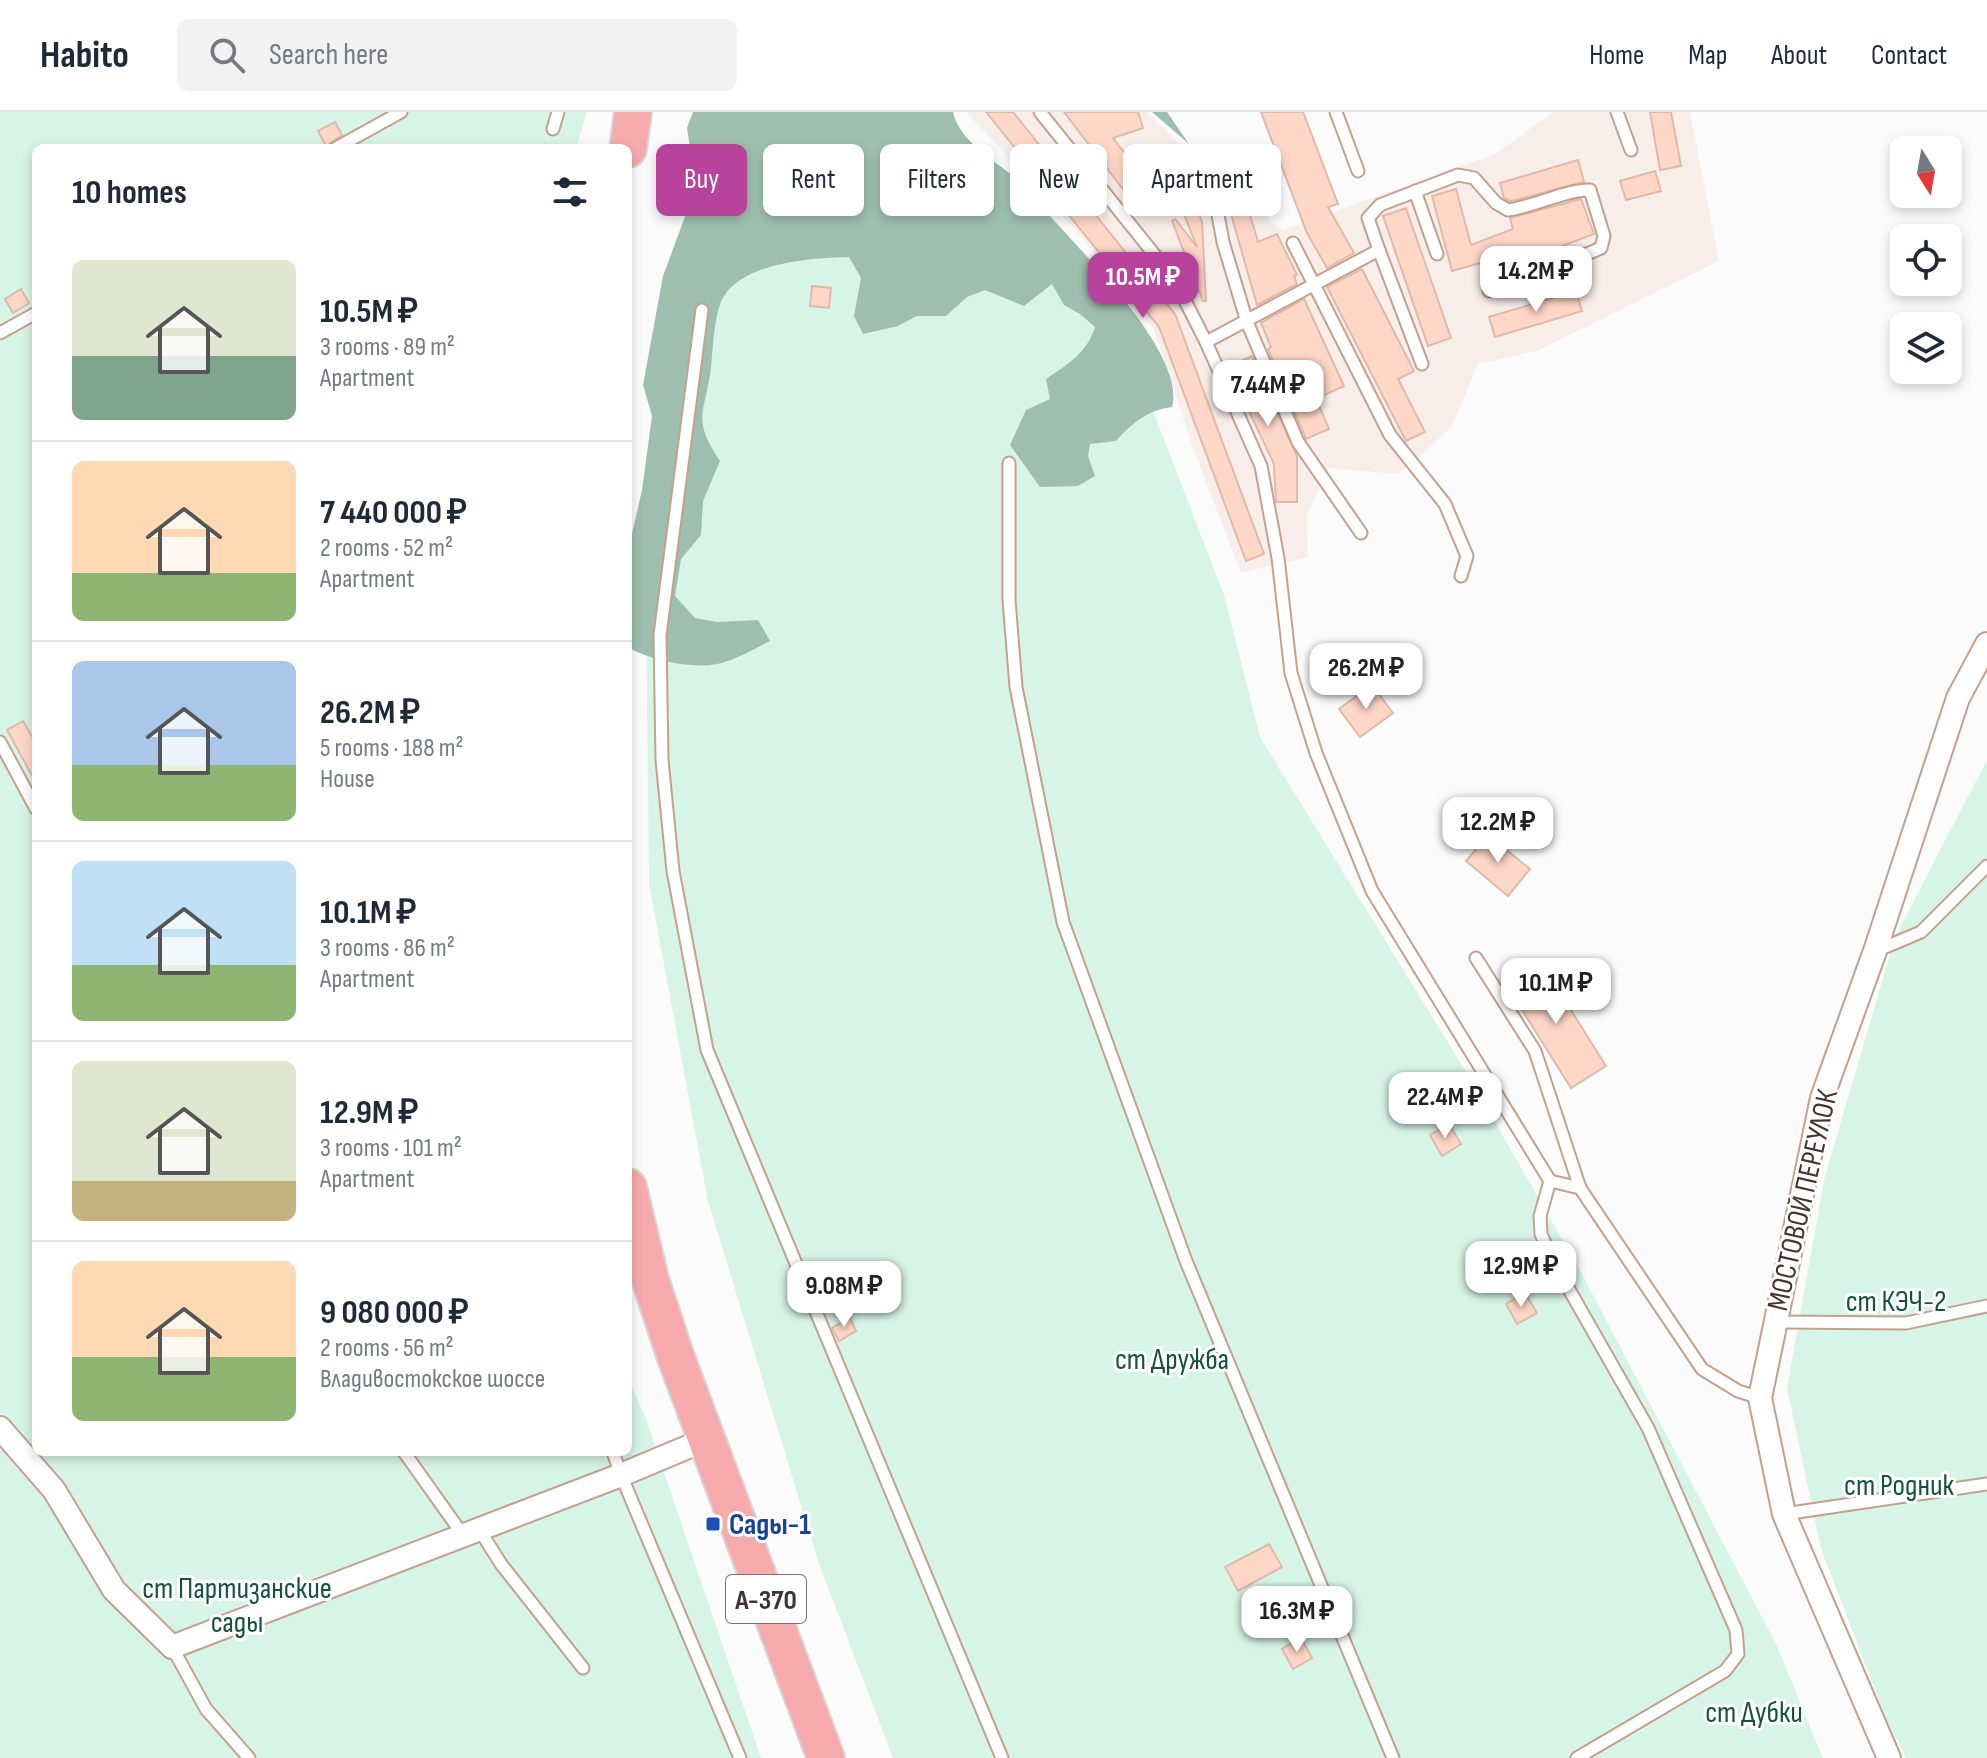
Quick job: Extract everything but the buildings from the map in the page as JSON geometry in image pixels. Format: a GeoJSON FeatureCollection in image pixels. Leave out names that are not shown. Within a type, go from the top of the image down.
{"type":"FeatureCollection","features":[{"type":"Feature","properties":{"kind":"highway"},"geometry":{"type":"LineString","coordinates":[[629,144],[633,112]]}},
{"type":"Feature","properties":{"kind":"highway","name":"А-370"},"geometry":{"type":"LineString","coordinates":[[632,1204],[650,1279],[826,1758]]}},
{"type":"Feature","properties":{"kind":"street","name":"МОСТОВОЙ ПЕРЕУЛОК"},"geometry":{"type":"LineString","coordinates":[[1889,1758],[1784,1514],[1760,1398],[1822,1098],[1875,951],[1958,698],[1987,644]]}},
{"type":"Feature","properties":{"kind":"street"},"geometry":{"type":"LineString","coordinates":[[0,1428],[54,1490],[114,1590],[172,1647],[707,1439]]}},
{"type":"Feature","properties":{"kind":"lane"},"geometry":{"type":"LineString","coordinates":[[343,144],[401,112]]}},
{"type":"Feature","properties":{"kind":"lane"},"geometry":{"type":"LineString","coordinates":[[553,129],[558,112]]}},
{"type":"Feature","properties":{"kind":"lane"},"geometry":{"type":"LineString","coordinates":[[1040,112],[1174,279],[1206,342],[1261,466],[1278,558],[1291,673],[1316,753],[1372,891],[1550,1181],[1580,1188]]}},
{"type":"Feature","properties":{"kind":"lane"},"geometry":{"type":"LineString","coordinates":[[1336,112],[1358,171]]}},
{"type":"Feature","properties":{"kind":"lane"},"geometry":{"type":"LineString","coordinates":[[1617,112],[1631,150]]}},
{"type":"Feature","properties":{"kind":"lane"},"geometry":{"type":"LineString","coordinates":[[1422,364],[1368,218],[1380,205],[1458,175],[1474,178],[1496,203],[1508,210],[1528,208],[1580,190],[1590,190],[1604,236],[1601,248],[1489,291]]}},
{"type":"Feature","properties":{"kind":"lane"},"geometry":{"type":"LineString","coordinates":[[1415,191],[1437,254]]}},
{"type":"Feature","properties":{"kind":"lane"},"geometry":{"type":"LineString","coordinates":[[1218,216],[1247,322],[1298,442],[1361,533]]}},
{"type":"Feature","properties":{"kind":"lane"},"geometry":{"type":"LineString","coordinates":[[1293,243],[1390,435],[1445,504],[1467,556],[1461,576]]}},
{"type":"Feature","properties":{"kind":"lane"},"geometry":{"type":"LineString","coordinates":[[1206,342],[1379,250]]}},
{"type":"Feature","properties":{"kind":"lane"},"geometry":{"type":"LineString","coordinates":[[702,310],[660,635],[662,760],[673,871],[707,1050],[1002,1758]]}},
{"type":"Feature","properties":{"kind":"lane"},"geometry":{"type":"LineString","coordinates":[[0,333],[32,315]]}},
{"type":"Feature","properties":{"kind":"lane"},"geometry":{"type":"LineString","coordinates":[[1009,463],[1009,600],[1016,687],[1063,922],[1186,1261],[1393,1758]]}},
{"type":"Feature","properties":{"kind":"lane"},"geometry":{"type":"LineString","coordinates":[[0,742],[32,802]]}},
{"type":"Feature","properties":{"kind":"lane"},"geometry":{"type":"LineString","coordinates":[[1875,951],[1921,932],[1987,866]]}},
{"type":"Feature","properties":{"kind":"lane"},"geometry":{"type":"LineString","coordinates":[[1476,958],[1535,1051],[1580,1188],[1702,1369],[1738,1391],[1760,1398]]}},
{"type":"Feature","properties":{"kind":"lane"},"geometry":{"type":"LineString","coordinates":[[1550,1181],[1540,1216],[1541,1234],[1554,1263],[1648,1428],[1736,1630],[1738,1654],[1725,1671],[1577,1758]]}},
{"type":"Feature","properties":{"kind":"lane"},"geometry":{"type":"LineString","coordinates":[[1775,1322],[1906,1323],[1987,1306]]}},
{"type":"Feature","properties":{"kind":"lane"},"geometry":{"type":"LineString","coordinates":[[407,1456],[501,1564],[583,1668]]}},
{"type":"Feature","properties":{"kind":"lane"},"geometry":{"type":"LineString","coordinates":[[614,1456],[740,1758]]}},
{"type":"Feature","properties":{"kind":"lane"},"geometry":{"type":"LineString","coordinates":[[1784,1514],[1987,1484]]}},
{"type":"Feature","properties":{"kind":"lane"},"geometry":{"type":"LineString","coordinates":[[172,1647],[206,1709],[249,1758]]}},
{"type":"Feature","properties":{"kind":"shaded area"},"geometry":{"type":"Polygon","coordinates":[[[966,112],[1147,112],[1180,144],[1123,144],[1123,216],[1267,216],[1271,223],[1283,230],[1495,154],[1554,112],[1690,112],[1719,261],[1537,351],[1478,364],[1452,426],[1397,474],[1329,468],[1307,514],[1308,557],[1241,573],[1193,448],[1154,329],[1063,216],[1107,216],[1107,144],[1010,144],[1010,159],[966,112]]]}},
{"type":"Feature","properties":{"kind":"green space","name":"ст Партизанские сады"},"geometry":{"type":"Polygon","coordinates":[[[0,112],[587,112],[577,144],[32,144],[32,1456],[632,1456],[632,1386],[646,1419],[761,1758],[0,1758],[0,112]]]}},
{"type":"Feature","properties":{"kind":"green space"},"geometry":{"type":"Polygon","coordinates":[[[693,112],[953,112],[957,124],[973,144],[880,144],[880,216],[994,216],[994,162],[1010,174],[1010,216],[1050,216],[1133,312],[1165,363],[1173,386],[1172,407],[1141,418],[1116,441],[1090,444],[1088,456],[1095,476],[1078,486],[1040,487],[1010,445],[1026,410],[1050,399],[1046,379],[1082,351],[1095,327],[1064,305],[1052,284],[1024,306],[985,290],[967,297],[946,316],[917,316],[898,326],[863,334],[854,316],[861,278],[849,257],[781,264],[763,269],[734,285],[724,296],[718,311],[702,416],[706,435],[720,461],[703,501],[701,535],[681,559],[675,596],[695,618],[717,622],[758,620],[770,641],[715,665],[689,665],[637,652],[632,649],[632,534],[642,490],[652,416],[643,385],[663,276],[685,216],[747,216],[747,144],[689,144],[687,128],[693,112]]]}},
{"type":"Feature","properties":{"kind":"green space"},"geometry":{"type":"Polygon","coordinates":[[[1152,112],[1167,112],[1189,144],[1152,112]]]}},
{"type":"Feature","properties":{"kind":"green space","name":"ст Дружба"},"geometry":{"type":"Polygon","coordinates":[[[880,182],[880,216],[987,216],[1138,372],[1224,595],[1260,737],[1468,1075],[1582,1274],[1776,1644],[1823,1758],[893,1758],[818,1561],[708,1201],[649,884],[646,606],[694,223],[725,216],[747,216],[747,211],[763,208],[763,216],[864,216],[864,185],[880,182]]]}},
{"type":"Feature","properties":{"kind":"green space"},"geometry":{"type":"Polygon","coordinates":[[[1987,760],[1987,1758],[1906,1758],[1886,1718],[1821,1549],[1787,1388],[1824,1180],[1895,937],[1987,760]]]}},
{"type":"Feature","properties":{"kind":"place","name":"Сады-1"},"geometry":{"type":"Point","coordinates":[713,1524]}},
{"type":"Feature","properties":{"kind":"park label","name":"ст КЭЧ-2"},"geometry":{"type":"Point","coordinates":[1896,1301]}},
{"type":"Feature","properties":{"kind":"park label","name":"ст Родник"},"geometry":{"type":"Point","coordinates":[1899,1485]}},
{"type":"Feature","properties":{"kind":"park label","name":"ст Дубки"},"geometry":{"type":"Point","coordinates":[1754,1712]}}]}
